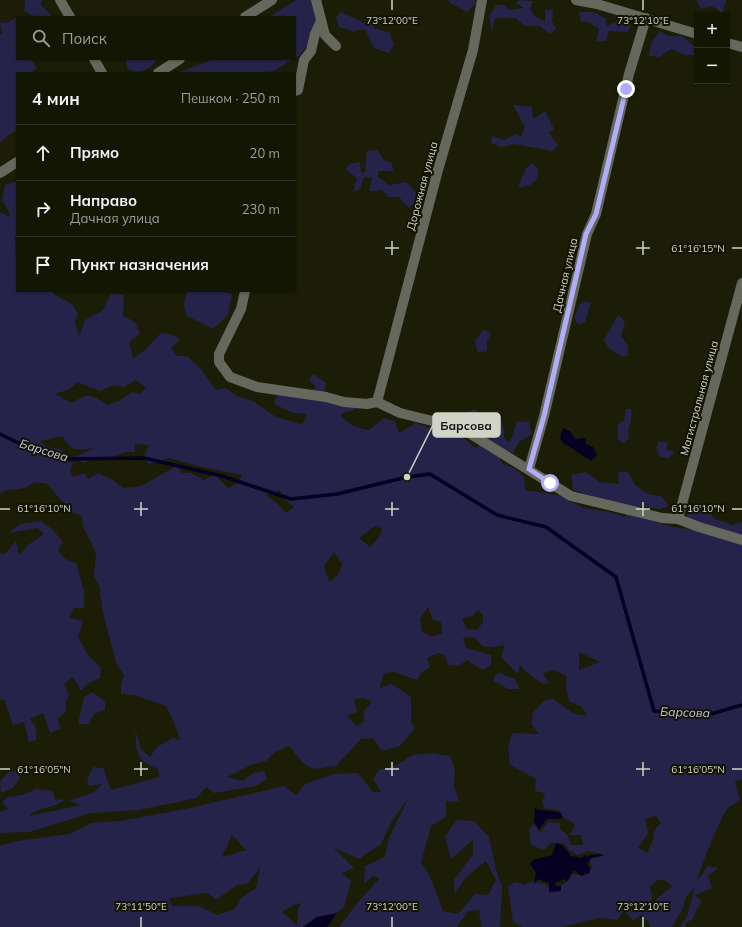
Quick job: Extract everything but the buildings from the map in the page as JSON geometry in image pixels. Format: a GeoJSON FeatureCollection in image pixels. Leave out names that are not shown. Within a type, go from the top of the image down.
{"type":"FeatureCollection","features":[{"type":"Feature","properties":{"kind":"street"},"geometry":{"type":"LineString","coordinates":[[60,0],[69,16]]}},
{"type":"Feature","properties":{"kind":"street"},"geometry":{"type":"LineString","coordinates":[[247,16],[272,0]]}},
{"type":"Feature","properties":{"kind":"street"},"geometry":{"type":"LineString","coordinates":[[316,0],[325,35],[336,46]]}},
{"type":"Feature","properties":{"kind":"street","name":"Дорожная улица"},"geometry":{"type":"LineString","coordinates":[[377,402],[438,170],[473,50],[482,0]]}},
{"type":"Feature","properties":{"kind":"street"},"geometry":{"type":"LineString","coordinates":[[576,0],[646,18],[694,33]]}},
{"type":"Feature","properties":{"kind":"street","name":"Дачная улица"},"geometry":{"type":"LineString","coordinates":[[529,469],[544,416],[586,234],[596,214],[629,74],[646,18]]}},
{"type":"Feature","properties":{"kind":"street"},"geometry":{"type":"LineString","coordinates":[[296,91],[298,90],[304,60],[311,50],[315,34],[321,22]]}},
{"type":"Feature","properties":{"kind":"street"},"geometry":{"type":"LineString","coordinates":[[730,44],[742,47]]}},
{"type":"Feature","properties":{"kind":"street"},"geometry":{"type":"LineString","coordinates":[[95,60],[101,72]]}},
{"type":"Feature","properties":{"kind":"street"},"geometry":{"type":"LineString","coordinates":[[160,72],[178,60]]}},
{"type":"Feature","properties":{"kind":"street"},"geometry":{"type":"LineString","coordinates":[[0,173],[16,163]]}},
{"type":"Feature","properties":{"kind":"street","name":"Магистральная улица"},"geometry":{"type":"LineString","coordinates":[[678,519],[742,282]]}},
{"type":"Feature","properties":{"kind":"street"},"geometry":{"type":"LineString","coordinates":[[245,292],[241,309],[221,351],[219,362],[230,377],[257,387],[326,396],[344,402],[367,404],[377,402],[400,413],[461,428],[571,496],[649,516],[678,519],[742,540]]}},
{"type":"Feature","properties":{"kind":"shaded area"},"geometry":{"type":"Polygon","coordinates":[[[25,0],[42,0],[41,5],[52,16],[34,16],[24,11],[25,0]]]}},
{"type":"Feature","properties":{"kind":"shaded area"},"geometry":{"type":"Polygon","coordinates":[[[296,0],[314,0],[319,22],[313,39],[298,57],[296,58],[296,16],[271,16],[296,0]]]}},
{"type":"Feature","properties":{"kind":"shaded area"},"geometry":{"type":"Polygon","coordinates":[[[448,0],[475,0],[476,3],[467,12],[450,3],[448,0]]]}},
{"type":"Feature","properties":{"kind":"shaded area"},"geometry":{"type":"Polygon","coordinates":[[[519,0],[533,1],[530,10],[536,17],[545,22],[545,10],[553,10],[552,21],[556,29],[550,34],[539,26],[525,26],[515,18],[495,18],[492,31],[489,16],[496,5],[503,5],[510,10],[524,8],[516,3],[519,0]]]}},
{"type":"Feature","properties":{"kind":"shaded area"},"geometry":{"type":"Polygon","coordinates":[[[696,0],[726,0],[723,12],[720,12],[711,6],[701,9],[696,0]]]}},
{"type":"Feature","properties":{"kind":"shaded area"},"geometry":{"type":"Polygon","coordinates":[[[341,12],[364,23],[375,24],[374,28],[390,33],[394,45],[389,53],[374,48],[365,30],[356,30],[355,32],[339,27],[336,17],[341,12]]]}},
{"type":"Feature","properties":{"kind":"shaded area"},"geometry":{"type":"Polygon","coordinates":[[[579,12],[594,12],[605,18],[607,26],[620,20],[631,25],[628,32],[609,31],[606,41],[596,42],[599,29],[589,22],[581,21],[579,12]]]}},
{"type":"Feature","properties":{"kind":"shaded area"},"geometry":{"type":"Polygon","coordinates":[[[16,18],[16,60],[31,60],[37,67],[33,72],[16,72],[16,131],[7,136],[0,143],[0,35],[2,33],[0,22],[7,23],[16,18]]]}},
{"type":"Feature","properties":{"kind":"shaded area"},"geometry":{"type":"Polygon","coordinates":[[[660,31],[668,36],[682,36],[694,45],[694,55],[684,55],[671,49],[660,57],[649,56],[651,43],[660,31]]]}},
{"type":"Feature","properties":{"kind":"shaded area"},"geometry":{"type":"Polygon","coordinates":[[[126,60],[156,60],[144,71],[135,72],[127,68],[126,60]]]}},
{"type":"Feature","properties":{"kind":"shaded area"},"geometry":{"type":"Polygon","coordinates":[[[211,60],[291,60],[274,71],[268,72],[180,72],[211,60]]]}},
{"type":"Feature","properties":{"kind":"shaded area"},"geometry":{"type":"Polygon","coordinates":[[[513,105],[532,107],[533,119],[545,111],[554,129],[549,133],[558,145],[553,151],[514,144],[501,147],[491,143],[492,136],[504,140],[516,134],[521,137],[525,127],[513,105]]]}},
{"type":"Feature","properties":{"kind":"shaded area"},"geometry":{"type":"Polygon","coordinates":[[[377,150],[384,160],[392,163],[393,171],[378,171],[378,177],[390,185],[406,182],[415,191],[417,200],[409,208],[399,197],[388,197],[382,190],[369,191],[372,178],[364,177],[360,189],[353,192],[357,178],[346,170],[349,164],[360,162],[361,172],[365,173],[367,151],[377,150]]]}},
{"type":"Feature","properties":{"kind":"shaded area"},"geometry":{"type":"Polygon","coordinates":[[[531,163],[538,168],[538,178],[530,185],[518,188],[525,170],[531,163]]]}},
{"type":"Feature","properties":{"kind":"shaded area"},"geometry":{"type":"Polygon","coordinates":[[[16,181],[16,292],[53,292],[55,295],[72,304],[78,314],[75,322],[79,336],[85,320],[102,311],[111,294],[124,295],[123,316],[135,322],[140,334],[129,342],[133,358],[145,350],[161,333],[173,335],[180,340],[171,348],[177,356],[187,356],[199,367],[216,390],[226,388],[236,396],[253,401],[276,417],[302,424],[307,414],[293,413],[274,404],[277,395],[308,392],[316,387],[309,380],[313,374],[326,383],[324,393],[336,403],[348,407],[359,408],[340,414],[349,423],[364,429],[369,430],[384,418],[395,421],[399,433],[416,423],[432,429],[442,436],[460,435],[476,448],[486,439],[482,432],[496,431],[491,422],[500,418],[504,428],[504,438],[510,442],[517,421],[529,422],[532,434],[519,442],[513,453],[494,448],[503,464],[514,468],[524,477],[525,490],[563,496],[583,508],[610,512],[625,517],[627,507],[573,490],[571,475],[586,472],[600,482],[619,484],[618,472],[628,472],[635,485],[648,494],[661,496],[669,506],[660,509],[640,506],[642,515],[649,519],[670,526],[701,530],[686,517],[694,503],[706,507],[713,518],[732,525],[742,522],[742,779],[735,782],[740,800],[727,809],[710,844],[701,867],[698,880],[708,866],[718,868],[708,876],[712,888],[695,895],[702,902],[697,908],[693,919],[685,923],[686,927],[680,927],[687,916],[695,887],[686,897],[683,908],[672,927],[650,927],[650,924],[641,915],[633,921],[624,910],[617,920],[599,918],[562,927],[522,927],[513,922],[508,886],[516,882],[524,885],[533,881],[544,884],[553,891],[569,880],[572,874],[585,876],[592,868],[589,859],[606,855],[589,851],[578,855],[569,850],[563,843],[551,843],[544,850],[531,845],[529,830],[534,823],[540,833],[548,822],[560,823],[560,830],[567,834],[571,845],[583,845],[581,835],[570,835],[575,824],[564,818],[559,810],[546,809],[542,803],[545,793],[535,791],[536,779],[510,765],[508,748],[512,733],[539,734],[532,725],[532,714],[545,700],[554,699],[573,713],[587,715],[582,707],[569,701],[566,688],[567,676],[554,670],[543,673],[549,683],[543,684],[525,671],[520,665],[518,674],[501,657],[505,645],[493,647],[482,646],[474,637],[463,638],[466,648],[491,655],[491,665],[483,670],[467,660],[459,666],[448,665],[445,655],[438,653],[427,658],[430,667],[422,672],[417,680],[392,671],[383,675],[380,688],[392,684],[411,697],[411,722],[415,728],[400,746],[382,751],[373,738],[361,739],[336,766],[314,769],[304,764],[289,746],[274,753],[266,761],[253,764],[227,777],[243,781],[253,773],[264,771],[267,779],[256,786],[214,793],[206,787],[197,798],[138,810],[91,813],[29,832],[0,833],[0,812],[8,809],[2,802],[7,797],[22,795],[36,789],[53,791],[55,800],[65,799],[29,816],[82,805],[69,801],[94,792],[102,784],[89,786],[87,779],[93,767],[103,768],[111,790],[159,777],[158,769],[150,766],[138,754],[135,729],[141,749],[150,757],[157,747],[173,738],[180,740],[166,706],[134,695],[121,694],[121,685],[124,676],[116,662],[103,613],[99,585],[94,577],[96,553],[83,526],[82,516],[69,511],[65,503],[48,484],[34,482],[25,488],[8,490],[0,494],[0,212],[10,217],[9,212],[2,200],[5,185],[16,181]],[[136,380],[124,387],[114,385],[100,391],[77,382],[70,389],[55,394],[72,403],[86,396],[90,396],[107,405],[119,401],[132,392],[140,394],[146,388],[136,380]],[[63,436],[40,441],[48,447],[63,450],[60,458],[73,463],[70,471],[73,477],[85,473],[88,479],[98,473],[113,480],[123,488],[141,486],[177,466],[182,473],[191,473],[204,480],[215,475],[228,488],[238,483],[242,475],[198,466],[169,458],[149,464],[143,458],[149,445],[135,444],[135,452],[126,452],[110,458],[100,457],[84,463],[74,457],[97,447],[81,450],[73,448],[69,446],[63,436]],[[279,490],[266,495],[278,504],[286,513],[294,507],[286,500],[279,490]],[[375,526],[359,538],[370,547],[380,536],[382,529],[375,526]],[[334,552],[324,566],[329,582],[338,575],[342,564],[334,552]],[[428,607],[420,619],[422,632],[432,637],[442,633],[441,622],[433,620],[428,607]],[[478,610],[474,615],[462,619],[467,629],[478,630],[483,621],[483,615],[478,610]],[[579,652],[579,670],[600,662],[579,652]],[[364,698],[354,699],[357,712],[347,716],[357,726],[364,722],[364,711],[372,702],[364,698]],[[656,816],[645,819],[648,833],[638,848],[647,853],[653,840],[654,830],[661,823],[656,816]],[[658,880],[650,886],[652,897],[649,913],[657,905],[656,899],[673,886],[664,880],[658,880]]]}},
{"type":"Feature","properties":{"kind":"shaded area"},"geometry":{"type":"Polygon","coordinates":[[[188,292],[224,292],[232,294],[228,315],[213,329],[187,316],[184,304],[188,292]]]}},
{"type":"Feature","properties":{"kind":"shaded area"},"geometry":{"type":"Polygon","coordinates":[[[585,301],[591,303],[585,322],[578,325],[574,318],[579,305],[585,301]]]}},
{"type":"Feature","properties":{"kind":"shaded area"},"geometry":{"type":"Polygon","coordinates":[[[618,315],[625,321],[621,336],[628,345],[628,355],[623,357],[608,348],[604,340],[618,315]]]}},
{"type":"Feature","properties":{"kind":"shaded area"},"geometry":{"type":"Polygon","coordinates":[[[484,329],[491,334],[487,342],[487,351],[478,353],[475,341],[484,329]]]}},
{"type":"Feature","properties":{"kind":"shaded area"},"geometry":{"type":"Polygon","coordinates":[[[475,409],[481,415],[479,425],[473,427],[459,422],[461,412],[468,412],[475,409]]]}},
{"type":"Feature","properties":{"kind":"shaded area"},"geometry":{"type":"Polygon","coordinates":[[[626,409],[631,409],[632,417],[628,430],[629,438],[623,443],[618,439],[617,426],[621,421],[624,421],[626,409]]]}},
{"type":"Feature","properties":{"kind":"shaded area"},"geometry":{"type":"Polygon","coordinates":[[[563,428],[570,431],[575,439],[585,438],[586,444],[593,447],[597,455],[591,461],[562,442],[560,438],[563,428]]]}},
{"type":"Feature","properties":{"kind":"shaded area"},"geometry":{"type":"Polygon","coordinates":[[[659,441],[668,443],[666,449],[675,452],[669,458],[660,457],[656,448],[659,441]]]}},
{"type":"Feature","properties":{"kind":"shaded area"},"geometry":{"type":"Polygon","coordinates":[[[41,521],[52,529],[63,542],[58,550],[65,559],[76,563],[84,591],[84,608],[74,608],[69,618],[83,621],[78,637],[88,655],[101,668],[100,678],[87,684],[81,691],[73,677],[64,684],[69,695],[65,704],[66,712],[58,718],[60,729],[50,733],[43,713],[30,719],[36,728],[36,740],[29,742],[24,722],[13,725],[4,699],[0,700],[0,553],[5,554],[16,541],[19,555],[28,545],[44,534],[38,528],[8,533],[20,524],[41,521]]]}},
{"type":"Feature","properties":{"kind":"shaded area"},"geometry":{"type":"Polygon","coordinates":[[[499,673],[515,679],[520,689],[508,689],[494,681],[494,676],[499,673]]]}},
{"type":"Feature","properties":{"kind":"shaded area"},"geometry":{"type":"Polygon","coordinates":[[[93,692],[105,702],[105,710],[94,714],[89,724],[78,724],[84,697],[93,692]]]}},
{"type":"Feature","properties":{"kind":"shaded area"},"geometry":{"type":"Polygon","coordinates":[[[430,753],[450,756],[455,769],[454,787],[460,802],[446,801],[446,817],[431,826],[421,863],[429,874],[443,911],[458,914],[475,894],[488,895],[496,880],[486,861],[466,877],[455,894],[454,880],[473,854],[473,840],[451,859],[445,837],[456,820],[474,821],[489,837],[496,870],[502,887],[500,927],[481,927],[479,910],[468,911],[457,927],[339,927],[359,901],[380,878],[373,876],[364,884],[365,866],[385,857],[388,840],[409,797],[392,821],[381,844],[359,859],[333,847],[354,868],[342,873],[351,881],[344,907],[337,913],[317,917],[303,927],[0,927],[0,846],[17,841],[70,834],[91,823],[120,821],[186,809],[284,786],[296,795],[305,784],[334,774],[358,773],[373,792],[381,792],[373,779],[378,770],[393,767],[413,755],[430,753]],[[232,835],[222,857],[246,850],[232,835]],[[260,868],[247,884],[237,885],[216,900],[208,893],[169,898],[172,906],[199,906],[217,915],[235,909],[241,898],[256,888],[260,868]],[[302,903],[293,905],[282,912],[297,925],[298,909],[302,903]]]}},
{"type":"Feature","properties":{"kind":"shaded area"},"geometry":{"type":"Polygon","coordinates":[[[16,771],[20,778],[13,788],[1,793],[0,781],[9,772],[16,771]]]}},
{"type":"Feature","properties":{"kind":"shaded area"},"geometry":{"type":"Polygon","coordinates":[[[535,808],[562,814],[561,819],[547,819],[539,830],[534,822],[535,808]]]}},
{"type":"Feature","properties":{"kind":"shaded area"},"geometry":{"type":"Polygon","coordinates":[[[556,843],[563,846],[571,856],[581,858],[586,855],[588,857],[590,855],[600,854],[602,856],[591,858],[587,864],[590,868],[589,874],[585,873],[582,876],[574,870],[567,881],[564,879],[555,883],[556,886],[561,886],[561,891],[549,892],[549,883],[538,879],[534,884],[536,873],[530,864],[533,860],[552,855],[556,843]]]}},
{"type":"Feature","properties":{"kind":"shaded area"},"geometry":{"type":"Polygon","coordinates":[[[337,913],[327,927],[303,927],[317,917],[337,913]]]}},
{"type":"Feature","properties":{"kind":"waterway","name":"Барсова"},"geometry":{"type":"LineString","coordinates":[[0,434],[31,449],[68,459],[144,458],[222,476],[291,499],[337,494],[407,477],[430,474],[497,515],[546,527],[616,577],[654,711],[711,714],[742,705]]}},
{"type":"Feature","properties":{"kind":"place","name":"Барсова"},"geometry":{"type":"Point","coordinates":[407,477]}},
{"type":"Feature","properties":{"kind":"route"},"geometry":{"type":"LineString","coordinates":[[550,483],[529,469],[544,416],[586,234],[596,214],[626,89]]}}]}
